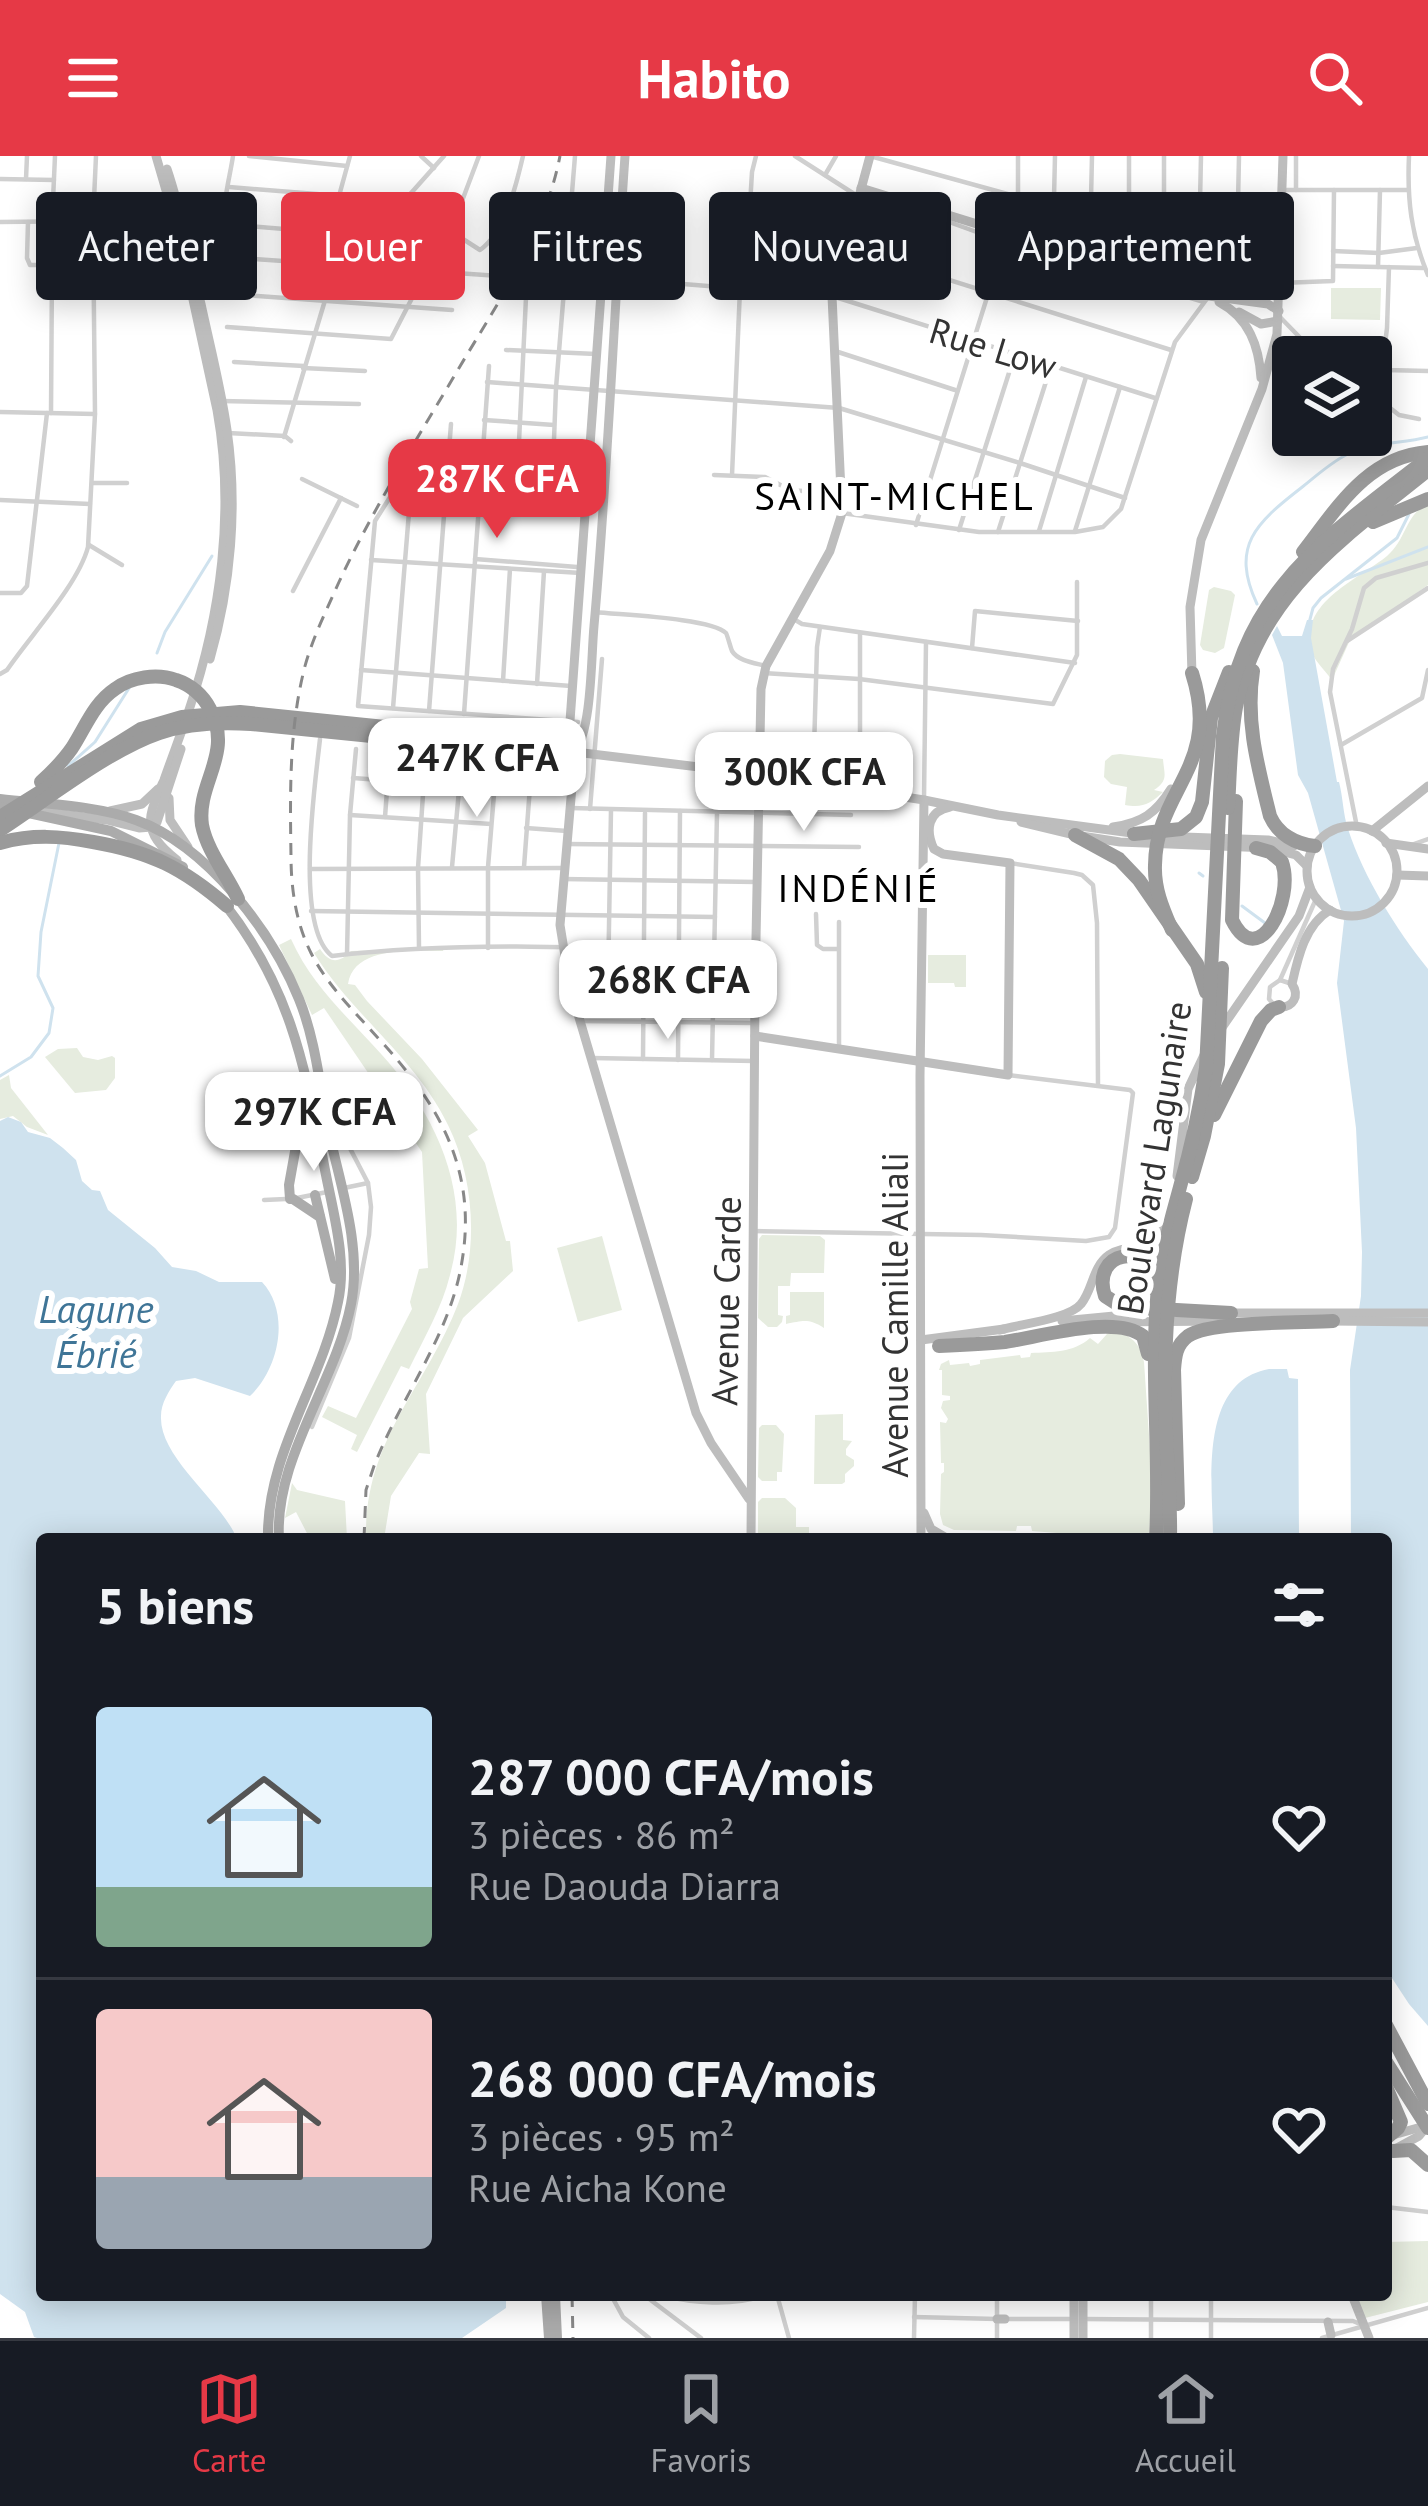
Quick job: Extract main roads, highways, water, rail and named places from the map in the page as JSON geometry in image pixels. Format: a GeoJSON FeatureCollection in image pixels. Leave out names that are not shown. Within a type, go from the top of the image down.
{"type":"FeatureCollection","features":[{"type":"Feature","properties":{"kind":"highway"},"geometry":{"type":"LineString","coordinates":[[1256,848],[1280,859],[1286,880],[1275,923],[1256,937],[1244,935],[1232,920],[1226,859],[1232,736],[1260,616],[1364,478],[1382,464],[1408,454],[1428,455]]}},
{"type":"Feature","properties":{"kind":"highway"},"geometry":{"type":"LineString","coordinates":[[1292,571],[1428,455]]}},
{"type":"Feature","properties":{"kind":"highway"},"geometry":{"type":"LineString","coordinates":[[1134,834],[1181,829],[1196,817],[1202,802],[1211,718],[1222,686],[1299,579],[1428,470]]}},
{"type":"Feature","properties":{"kind":"highway"},"geometry":{"type":"LineString","coordinates":[[1352,532],[1428,499]]}},
{"type":"Feature","properties":{"kind":"highway"},"geometry":{"type":"LineString","coordinates":[[1228,815],[1225,717],[1232,684],[1253,640]]}},
{"type":"Feature","properties":{"kind":"highway"},"geometry":{"type":"LineString","coordinates":[[1253,640],[1250,715],[1270,816],[1286,836],[1315,846]]}},
{"type":"Feature","properties":{"kind":"highway"},"geometry":{"type":"LineString","coordinates":[[1192,673],[1209,689],[1222,686]]}},
{"type":"Feature","properties":{"kind":"highway"},"geometry":{"type":"LineString","coordinates":[[1172,930],[1158,891],[1155,864],[1160,832],[1186,779],[1201,728],[1192,673]]}},
{"type":"Feature","properties":{"kind":"highway"},"geometry":{"type":"LineString","coordinates":[[0,808],[55,770],[104,698],[116,688],[145,677],[169,678],[193,689],[214,717],[217,760],[201,808],[202,824],[232,903]]}},
{"type":"Feature","properties":{"kind":"highway"},"geometry":{"type":"LineString","coordinates":[[0,808],[157,723],[224,712],[327,731]]}},
{"type":"Feature","properties":{"kind":"highway"},"geometry":{"type":"LineString","coordinates":[[0,830],[130,746],[159,733],[202,724],[227,722],[560,755],[574,752]]}},
{"type":"Feature","properties":{"kind":"highway"},"geometry":{"type":"LineString","coordinates":[[0,843],[39,836],[132,849],[180,870],[232,903]]}},
{"type":"Feature","properties":{"kind":"highway"},"geometry":{"type":"LineString","coordinates":[[1075,836],[1130,869],[1197,964],[1210,1009]]}},
{"type":"Feature","properties":{"kind":"highway","name":"Boulevard Lagunaire"},"geometry":{"type":"LineString","coordinates":[[1156,1533],[1159,1277],[1202,1096],[1226,859]]}},
{"type":"Feature","properties":{"kind":"highway","name":"Boulevard Lagunaire"},"geometry":{"type":"LineString","coordinates":[[1173,1533],[1165,1409],[1169,1280],[1218,1064],[1226,859]]}},
{"type":"Feature","properties":{"kind":"highway"},"geometry":{"type":"LineString","coordinates":[[1204,1136],[1261,1022],[1279,1007]]}},
{"type":"Feature","properties":{"kind":"highway"},"geometry":{"type":"LineString","coordinates":[[1171,1219],[1174,1196]]}},
{"type":"Feature","properties":{"kind":"highway"},"geometry":{"type":"LineString","coordinates":[[1156,1322],[1151,1270],[1130,1256],[1115,1259],[1101,1279],[1102,1292],[1129,1314],[1231,1313]]}},
{"type":"Feature","properties":{"kind":"highway"},"geometry":{"type":"LineString","coordinates":[[1173,1533],[1178,1347],[1191,1334],[1211,1328],[1333,1321]]}},
{"type":"Feature","properties":{"kind":"highway"},"geometry":{"type":"LineString","coordinates":[[939,1346],[1132,1329],[1148,1346],[1156,1419]]}},
{"type":"Feature","properties":{"kind":"highway"},"geometry":{"type":"LineString","coordinates":[[1392,2034],[1426,2094],[1405,2109],[1395,2104]]}},
{"type":"Feature","properties":{"kind":"highway"},"geometry":{"type":"LineString","coordinates":[[1392,2071],[1428,2126]]}},
{"type":"Feature","properties":{"kind":"highway"},"geometry":{"type":"LineString","coordinates":[[1392,2098],[1401,2118],[1392,2138]]}},
{"type":"Feature","properties":{"kind":"highway"},"geometry":{"type":"LineString","coordinates":[[1392,2146],[1411,2150],[1428,2164]]}},
{"type":"Feature","properties":{"kind":"main road"},"geometry":{"type":"LineString","coordinates":[[159,156],[177,200],[222,400],[232,515],[228,577],[214,646],[166,785],[151,814],[154,833],[163,849],[232,903],[276,985],[295,1033],[333,1178]]}},
{"type":"Feature","properties":{"kind":"main road"},"geometry":{"type":"LineString","coordinates":[[159,156],[217,410],[224,485],[218,599],[166,785],[170,820],[287,976],[341,1131]]}},
{"type":"Feature","properties":{"kind":"main road"},"geometry":{"type":"LineString","coordinates":[[608,192],[611,156]]}},
{"type":"Feature","properties":{"kind":"main road"},"geometry":{"type":"LineString","coordinates":[[621,192],[625,156]]}},
{"type":"Feature","properties":{"kind":"main road"},"geometry":{"type":"LineString","coordinates":[[1283,156],[1283,192]]}},
{"type":"Feature","properties":{"kind":"main road"},"geometry":{"type":"LineString","coordinates":[[860,192],[867,157]]}},
{"type":"Feature","properties":{"kind":"main road"},"geometry":{"type":"LineString","coordinates":[[607,300],[598,354],[603,391],[590,470],[573,686],[574,752],[560,914],[562,949],[696,1413],[752,1504]]}},
{"type":"Feature","properties":{"kind":"main road"},"geometry":{"type":"LineString","coordinates":[[574,752],[583,740],[586,722],[595,612],[609,300]]}},
{"type":"Feature","properties":{"kind":"main road","name":"Avenue Carde"},"geometry":{"type":"LineString","coordinates":[[751,1533],[758,775],[765,669],[822,568],[842,513],[832,300]]}},
{"type":"Feature","properties":{"kind":"main road"},"geometry":{"type":"LineString","coordinates":[[1210,300],[1261,324],[1279,316]]}},
{"type":"Feature","properties":{"kind":"main road"},"geometry":{"type":"LineString","coordinates":[[1220,300],[1268,304],[1279,316]]}},
{"type":"Feature","properties":{"kind":"main road"},"geometry":{"type":"LineString","coordinates":[[1258,303],[1266,300]]}},
{"type":"Feature","properties":{"kind":"main road"},"geometry":{"type":"LineString","coordinates":[[1102,828],[1129,825],[1150,816],[1160,807],[1189,753],[1194,730],[1190,607],[1201,540],[1262,389],[1280,300]]}},
{"type":"Feature","properties":{"kind":"main road"},"geometry":{"type":"LineString","coordinates":[[1229,307],[1256,344],[1262,389]]}},
{"type":"Feature","properties":{"kind":"main road"},"geometry":{"type":"LineString","coordinates":[[574,752],[924,800],[1075,836],[1284,850],[1305,861],[1316,899],[1333,912],[1361,915],[1373,910],[1385,901],[1396,874],[1386,843],[1354,827],[1336,830],[1315,846],[1307,866]]}},
{"type":"Feature","properties":{"kind":"main road"},"geometry":{"type":"LineString","coordinates":[[0,808],[123,810],[142,804],[166,785]]}},
{"type":"Feature","properties":{"kind":"main road"},"geometry":{"type":"LineString","coordinates":[[1372,832],[1428,786]]}},
{"type":"Feature","properties":{"kind":"main road","name":"Avenue Camille Aliali"},"geometry":{"type":"LineString","coordinates":[[921,1533],[924,800]]}},
{"type":"Feature","properties":{"kind":"main road"},"geometry":{"type":"LineString","coordinates":[[924,866],[934,849],[930,824],[935,812],[954,806]]}},
{"type":"Feature","properties":{"kind":"main road"},"geometry":{"type":"LineString","coordinates":[[0,808],[55,812],[154,833]]}},
{"type":"Feature","properties":{"kind":"main road"},"geometry":{"type":"LineString","coordinates":[[22,810],[110,831],[189,870]]}},
{"type":"Feature","properties":{"kind":"main road"},"geometry":{"type":"LineString","coordinates":[[97,812],[132,819],[192,854]]}},
{"type":"Feature","properties":{"kind":"main road"},"geometry":{"type":"LineString","coordinates":[[998,815],[1134,834],[1315,846]]}},
{"type":"Feature","properties":{"kind":"main road"},"geometry":{"type":"LineString","coordinates":[[1386,843],[1428,849]]}},
{"type":"Feature","properties":{"kind":"main road"},"geometry":{"type":"LineString","coordinates":[[755,1030],[839,1050],[1007,1075],[1010,863],[934,849]]}},
{"type":"Feature","properties":{"kind":"main road"},"geometry":{"type":"LineString","coordinates":[[1396,874],[1428,876]]}},
{"type":"Feature","properties":{"kind":"main road"},"geometry":{"type":"LineString","coordinates":[[1000,1330],[1075,1310],[1108,1256],[1141,1249],[1162,1231],[1174,1196],[1185,1102],[1197,1067],[1299,916],[1310,887]]}},
{"type":"Feature","properties":{"kind":"main road"},"geometry":{"type":"LineString","coordinates":[[1279,1007],[1294,1000],[1292,984],[1306,937],[1316,920],[1333,912]]}},
{"type":"Feature","properties":{"kind":"main road"},"geometry":{"type":"LineString","coordinates":[[279,1533],[280,1505],[290,1473],[351,1305],[352,1245],[333,1178],[311,1040]]}},
{"type":"Feature","properties":{"kind":"main road"},"geometry":{"type":"LineString","coordinates":[[303,1062],[304,1106],[291,1199],[321,1218]]}},
{"type":"Feature","properties":{"kind":"main road"},"geometry":{"type":"LineString","coordinates":[[921,1091],[926,1074],[942,1066]]}},
{"type":"Feature","properties":{"kind":"main road"},"geometry":{"type":"LineString","coordinates":[[315,1195],[339,1301]]}},
{"type":"Feature","properties":{"kind":"main road"},"geometry":{"type":"LineString","coordinates":[[268,1533],[276,1474],[339,1301],[338,1202]]}},
{"type":"Feature","properties":{"kind":"main road"},"geometry":{"type":"LineString","coordinates":[[1231,1313],[1428,1317]]}},
{"type":"Feature","properties":{"kind":"main road"},"geometry":{"type":"LineString","coordinates":[[921,1344],[939,1346],[1129,1314]]}},
{"type":"Feature","properties":{"kind":"main road"},"geometry":{"type":"LineString","coordinates":[[921,1344],[1129,1314],[1333,1321],[1428,1317]]}},
{"type":"Feature","properties":{"kind":"main road"},"geometry":{"type":"LineString","coordinates":[[290,1473],[312,1427]]}},
{"type":"Feature","properties":{"kind":"main road"},"geometry":{"type":"LineString","coordinates":[[921,1502],[928,1525],[937,1533]]}},
{"type":"Feature","properties":{"kind":"main road"},"geometry":{"type":"LineString","coordinates":[[1392,2144],[1419,2136],[1428,2126]]}},
{"type":"Feature","properties":{"kind":"main road"},"geometry":{"type":"LineString","coordinates":[[547,2301],[553,2338]]}},
{"type":"Feature","properties":{"kind":"main road"},"geometry":{"type":"LineString","coordinates":[[553,2338],[555,2301]]}},
{"type":"Feature","properties":{"kind":"main road"},"geometry":{"type":"LineString","coordinates":[[1078,2338],[1079,2301]]}},
{"type":"Feature","properties":{"kind":"main road"},"geometry":{"type":"LineString","coordinates":[[1354,2301],[1367,2332]]}},
{"type":"Feature","properties":{"kind":"main road"},"geometry":{"type":"LineString","coordinates":[[1326,2337],[1328,2322]]}},
{"type":"Feature","properties":{"kind":"water"},"geometry":{"type":"Polygon","coordinates":[[[1307,620],[1313,620],[1311,638],[1348,829],[1382,902],[1428,969],[1428,2026],[1392,1978],[1392,1533],[1351,1533],[1350,1370],[1362,1252],[1356,1128],[1337,983],[1344,921],[1308,793],[1298,775],[1283,663],[1272,635],[1277,626],[1282,636],[1302,636],[1307,620]]]}},
{"type":"Feature","properties":{"kind":"water","name":"Lagune Ébrié"},"geometry":{"type":"Polygon","coordinates":[[[8,1117],[21,1122],[28,1132],[50,1138],[63,1148],[76,1160],[82,1181],[100,1191],[108,1210],[172,1267],[219,1282],[262,1282],[279,1325],[268,1371],[250,1396],[195,1378],[176,1381],[161,1411],[170,1448],[234,1533],[36,1533],[36,2301],[506,2301],[506,2308],[462,2338],[37,2338],[25,2312],[0,2294],[0,1121],[8,1117]]]}},
{"type":"Feature","properties":{"kind":"water"},"geometry":{"type":"Polygon","coordinates":[[[1269,1369],[1287,1369],[1289,1378],[1298,1379],[1299,1533],[1213,1533],[1214,1439],[1230,1393],[1246,1378],[1269,1369]]]}},
{"type":"Feature","properties":{"kind":"waterway"},"geometry":{"type":"LineString","coordinates":[[1257,604],[1249,584],[1247,551],[1271,513],[1346,455],[1428,437]]}},
{"type":"Feature","properties":{"kind":"waterway"},"geometry":{"type":"LineString","coordinates":[[1309,623],[1321,598],[1397,538],[1409,514]]}},
{"type":"Feature","properties":{"kind":"waterway"},"geometry":{"type":"LineString","coordinates":[[1346,579],[1428,547]]}},
{"type":"Feature","properties":{"kind":"waterway"},"geometry":{"type":"LineString","coordinates":[[157,653],[212,556]]}},
{"type":"Feature","properties":{"kind":"waterway"},"geometry":{"type":"LineString","coordinates":[[68,766],[95,742],[131,685]]}},
{"type":"Feature","properties":{"kind":"waterway"},"geometry":{"type":"LineString","coordinates":[[0,1076],[31,1057],[49,1033],[53,1008],[38,976],[41,932],[59,843]]}},
{"type":"Feature","properties":{"kind":"waterway"},"geometry":{"type":"LineString","coordinates":[[1199,873],[1203,876]]}},
{"type":"Feature","properties":{"kind":"waterway"},"geometry":{"type":"LineString","coordinates":[[1242,906],[1265,923]]}},
{"type":"Feature","properties":{"kind":"railway"},"geometry":{"type":"LineString","coordinates":[[364,1533],[366,1490],[374,1466],[455,1293],[465,1233],[464,1201],[459,1170],[436,1115],[400,1063],[325,976],[302,930],[291,868],[296,713],[308,655],[339,582],[396,474],[519,266],[543,213],[560,156]]}},
{"type":"Feature","properties":{"kind":"railway"},"geometry":{"type":"LineString","coordinates":[[572,2301],[573,2338]]}},
{"type":"Feature","properties":{"kind":"district","name":"SAINT-MICHEL"},"geometry":{"type":"Point","coordinates":[895,496]}},
{"type":"Feature","properties":{"kind":"district","name":"INDÉNIÉ"},"geometry":{"type":"Point","coordinates":[859,888]}}]}
